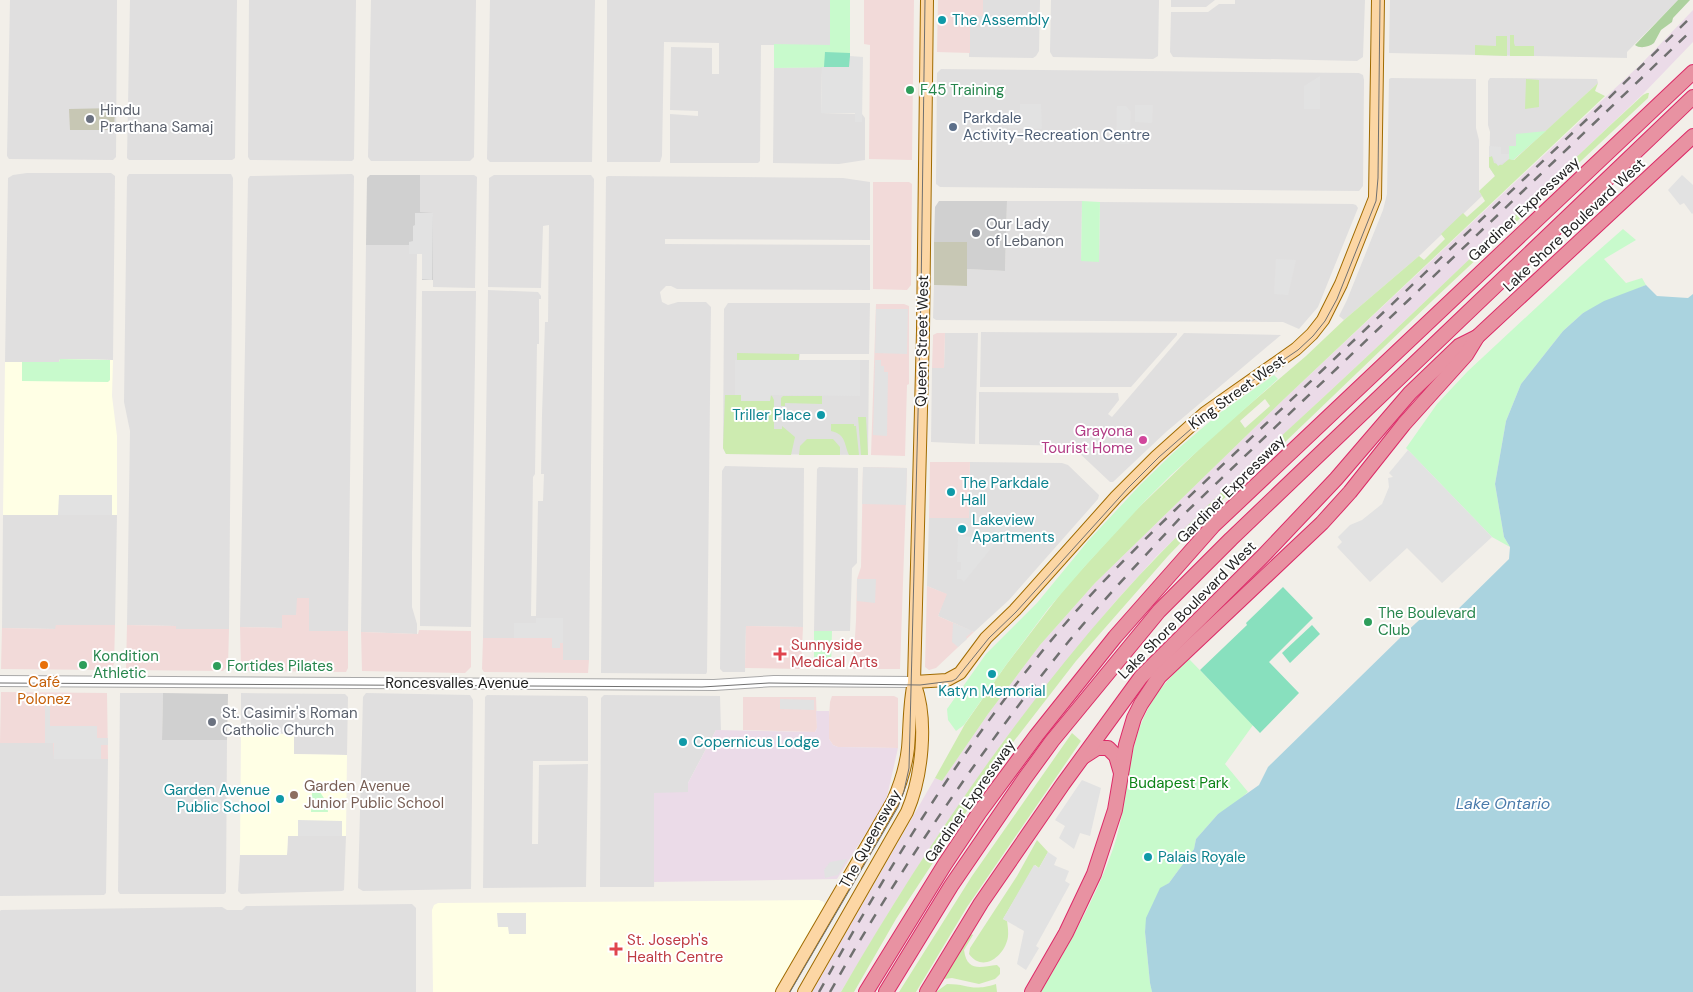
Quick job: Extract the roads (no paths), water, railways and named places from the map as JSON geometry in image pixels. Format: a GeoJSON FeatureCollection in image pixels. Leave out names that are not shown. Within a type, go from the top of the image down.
{"type":"FeatureCollection","features":[{"type":"Feature","properties":{"kind":"highway","name":"Gardiner Expressway"},"geometry":{"type":"LineString","coordinates":[[866,992],[984,806],[1084,674],[1176,567],[1213,526],[1693,72]]}},
{"type":"Feature","properties":{"kind":"highway"},"geometry":{"type":"LineString","coordinates":[[886,992],[950,886],[1025,778],[1084,702],[1159,611],[1238,532],[1693,97]]}},
{"type":"Feature","properties":{"kind":"highway","name":"Lake Shore Boulevard West"},"geometry":{"type":"LineString","coordinates":[[1032,992],[1066,933],[1094,874],[1115,810],[1126,745],[1134,718],[1159,677],[1322,523],[1350,492],[1404,424],[1466,355],[1477,337],[1693,136]]}},
{"type":"Feature","properties":{"kind":"highway","name":"Lake Shore Boulevard West"},"geometry":{"type":"LineString","coordinates":[[927,992],[981,904],[1080,759],[1141,677],[1263,556],[1336,479],[1410,393],[1459,346],[1477,337]]}},
{"type":"Feature","properties":{"kind":"highway"},"geometry":{"type":"LineString","coordinates":[[1080,759],[1097,748],[1108,748],[1114,753],[1121,773]]}},
{"type":"Feature","properties":{"kind":"main road","name":"Queen Street West"},"geometry":{"type":"LineString","coordinates":[[914,682],[927,0]]}},
{"type":"Feature","properties":{"kind":"main road","name":"King Street West"},"geometry":{"type":"LineString","coordinates":[[914,682],[947,680],[960,673],[986,638],[1024,601],[1109,505],[1156,457],[1205,413],[1296,349],[1323,320],[1341,284],[1375,198],[1378,0]]}},
{"type":"Feature","properties":{"kind":"main road","name":"The Queensway"},"geometry":{"type":"LineString","coordinates":[[782,992],[898,791],[907,755],[910,701],[914,682]]}},
{"type":"Feature","properties":{"kind":"main road","name":"The Queensway"},"geometry":{"type":"LineString","coordinates":[[804,992],[907,812],[915,792],[921,746],[920,708],[914,682]]}},
{"type":"Feature","properties":{"kind":"street","name":"Roncesvalles Avenue"},"geometry":{"type":"LineString","coordinates":[[0,681],[714,685],[781,681],[914,682]]}},
{"type":"Feature","properties":{"kind":"water","name":"Lake Ontario"},"geometry":{"type":"Polygon","coordinates":[[[1646,285],[1657,296],[1688,298],[1693,294],[1693,992],[1152,992],[1145,932],[1146,918],[1160,888],[1169,883],[1194,849],[1196,839],[1218,814],[1259,785],[1268,767],[1403,635],[1430,610],[1448,619],[1509,559],[1510,547],[1504,537],[1495,484],[1506,421],[1521,384],[1563,331],[1583,313],[1604,301],[1646,285]]]}},
{"type":"Feature","properties":{"kind":"tram line"},"geometry":{"type":"LineString","coordinates":[[790,992],[898,807],[909,768],[921,296],[925,0]]}},
{"type":"Feature","properties":{"kind":"tram line"},"geometry":{"type":"LineString","coordinates":[[0,683],[702,687],[769,683],[920,685],[952,681],[956,679],[989,638],[1016,612],[1128,488],[1159,457],[1207,415],[1246,385],[1298,350],[1325,321],[1337,299],[1376,201],[1378,178],[1380,0]]}},
{"type":"Feature","properties":{"kind":"railway"},"geometry":{"type":"LineString","coordinates":[[819,992],[901,851],[930,806],[992,716],[1073,615],[1115,569],[1174,511],[1603,104],[1693,15]]}},
{"type":"Feature","properties":{"kind":"railway"},"geometry":{"type":"LineString","coordinates":[[830,992],[884,900],[942,811],[1036,683],[1110,594],[1181,517],[1693,29]]}},
{"type":"Feature","properties":{"kind":"place","name":"The Assembly"},"geometry":{"type":"Point","coordinates":[942,20]}},
{"type":"Feature","properties":{"kind":"place","name":"F45 Training"},"geometry":{"type":"Point","coordinates":[910,90]}},
{"type":"Feature","properties":{"kind":"place","name":"Hindu Prarthana Samaj"},"geometry":{"type":"Point","coordinates":[90,119]}},
{"type":"Feature","properties":{"kind":"place","name":"Parkdale Activity-Recreation Centre"},"geometry":{"type":"Point","coordinates":[953,127]}},
{"type":"Feature","properties":{"kind":"place","name":"Our Lady of Lebanon"},"geometry":{"type":"Point","coordinates":[976,233]}},
{"type":"Feature","properties":{"kind":"place","name":"Triller Place"},"geometry":{"type":"Point","coordinates":[821,415]}},
{"type":"Feature","properties":{"kind":"place","name":"Grayona Tourist Home"},"geometry":{"type":"Point","coordinates":[1143,440]}},
{"type":"Feature","properties":{"kind":"place","name":"The Parkdale Hall"},"geometry":{"type":"Point","coordinates":[951,492]}},
{"type":"Feature","properties":{"kind":"place","name":"Lakeview Apartments"},"geometry":{"type":"Point","coordinates":[962,529]}},
{"type":"Feature","properties":{"kind":"place","name":"The Boulevard Club"},"geometry":{"type":"Point","coordinates":[1368,622]}},
{"type":"Feature","properties":{"kind":"place","name":"Sunnyside Medical Arts"},"geometry":{"type":"Point","coordinates":[780,654]}},
{"type":"Feature","properties":{"kind":"place","name":"Café Polonez"},"geometry":{"type":"Point","coordinates":[44,665]}},
{"type":"Feature","properties":{"kind":"place","name":"Kondition Athletic"},"geometry":{"type":"Point","coordinates":[83,665]}},
{"type":"Feature","properties":{"kind":"place","name":"Fortides Pilates"},"geometry":{"type":"Point","coordinates":[217,666]}},
{"type":"Feature","properties":{"kind":"place","name":"Katyn Memorial"},"geometry":{"type":"Point","coordinates":[992,674]}},
{"type":"Feature","properties":{"kind":"place","name":"St. Casimir's Roman Catholic Church"},"geometry":{"type":"Point","coordinates":[212,722]}},
{"type":"Feature","properties":{"kind":"place","name":"Copernicus Lodge"},"geometry":{"type":"Point","coordinates":[683,742]}},
{"type":"Feature","properties":{"kind":"place","name":"Garden Avenue Junior Public School"},"geometry":{"type":"Point","coordinates":[294,795]}},
{"type":"Feature","properties":{"kind":"place","name":"Garden Avenue Public School"},"geometry":{"type":"Point","coordinates":[280,799]}},
{"type":"Feature","properties":{"kind":"place","name":"Palais Royale"},"geometry":{"type":"Point","coordinates":[1148,857]}},
{"type":"Feature","properties":{"kind":"place","name":"St. Joseph's Health Centre"},"geometry":{"type":"Point","coordinates":[616,949]}},
{"type":"Feature","properties":{"kind":"park label","name":"Budapest Park"},"geometry":{"type":"Point","coordinates":[1179,783]}}]}
